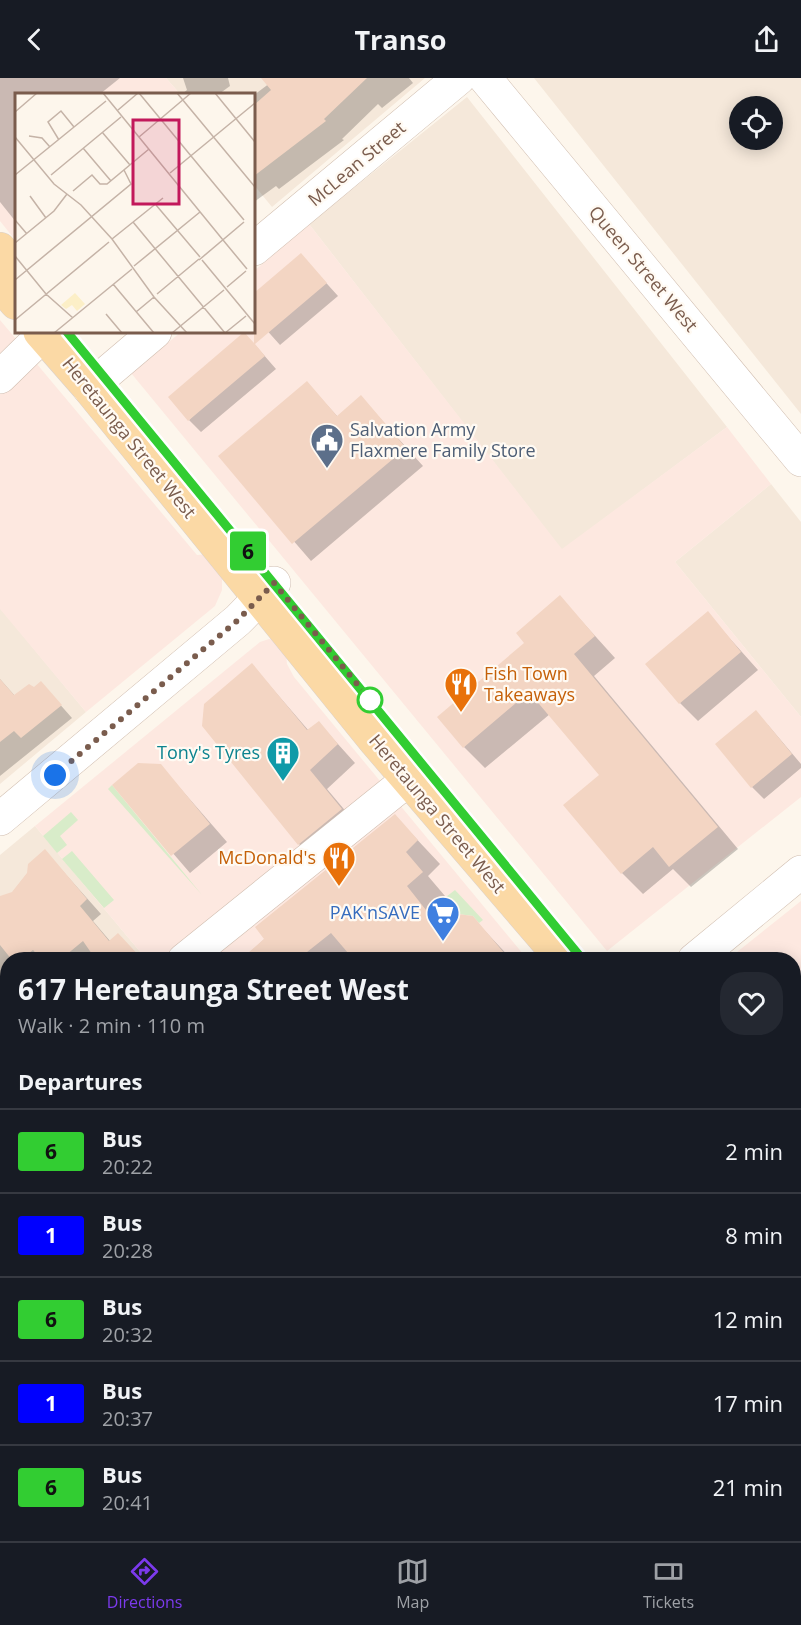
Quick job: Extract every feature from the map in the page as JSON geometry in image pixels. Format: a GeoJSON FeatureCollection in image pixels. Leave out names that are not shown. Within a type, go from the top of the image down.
{"type":"FeatureCollection","features":[{"type":"Feature","properties":{"kind":"main road"},"geometry":{"type":"LineString","coordinates":[[0,249],[15,268]]}},
{"type":"Feature","properties":{"kind":"main road"},"geometry":{"type":"LineString","coordinates":[[0,283],[15,302]]}},
{"type":"Feature","properties":{"kind":"main road","name":"Heretaunga Street West"},"geometry":{"type":"LineString","coordinates":[[50,333],[96,381],[267,591],[576,952]]}},
{"type":"Feature","properties":{"kind":"main road","name":"Heretaunga Street West"},"geometry":{"type":"LineString","coordinates":[[267,591],[376,742],[556,952]]}},
{"type":"Feature","properties":{"kind":"street","name":"McLean Street"},"geometry":{"type":"LineString","coordinates":[[255,248],[459,78]]}},
{"type":"Feature","properties":{"kind":"street","name":"Queen Street West"},"geometry":{"type":"LineString","coordinates":[[485,78],[801,460]]}},
{"type":"Feature","properties":{"kind":"street"},"geometry":{"type":"LineString","coordinates":[[0,377],[50,333]]}},
{"type":"Feature","properties":{"kind":"street"},"geometry":{"type":"LineString","coordinates":[[96,381],[154,333]]}},
{"type":"Feature","properties":{"kind":"street"},"geometry":{"type":"LineString","coordinates":[[0,819],[220,635],[267,591]]}},
{"type":"Feature","properties":{"kind":"street"},"geometry":{"type":"LineString","coordinates":[[194,952],[409,779]]}},
{"type":"Feature","properties":{"kind":"street"},"geometry":{"type":"LineString","coordinates":[[704,952],[801,872]]}},
{"type":"Feature","properties":{"kind":"shaded area"},"geometry":{"type":"Polygon","coordinates":[[[0,78],[166,78],[179,93],[15,93],[15,240],[0,221],[0,78]]]}},
{"type":"Feature","properties":{"kind":"shaded area"},"geometry":{"type":"Polygon","coordinates":[[[166,78],[425,78],[272,207],[255,186],[255,93],[179,93],[166,78]]]}},
{"type":"Feature","properties":{"kind":"shaded area"},"geometry":{"type":"Polygon","coordinates":[[[534,78],[801,78],[801,414],[534,78]]]}},
{"type":"Feature","properties":{"kind":"shaded area"},"geometry":{"type":"Polygon","coordinates":[[[467,97],[727,427],[562,550],[309,224],[467,97]]]}},
{"type":"Feature","properties":{"kind":"shaded area"},"geometry":{"type":"Polygon","coordinates":[[[309,224],[562,549],[727,427],[771,484],[675,562],[801,717],[801,797],[607,951],[131,373],[180,333],[255,333],[255,270],[309,224]]]}},
{"type":"Feature","properties":{"kind":"shaded area"},"geometry":{"type":"Polygon","coordinates":[[[0,320],[197,555],[210,554],[222,574],[222,590],[215,606],[86,712],[0,609],[0,320]]]}},
{"type":"Feature","properties":{"kind":"shaded area"},"geometry":{"type":"Polygon","coordinates":[[[771,484],[801,522],[801,717],[675,562],[771,484]]]}},
{"type":"Feature","properties":{"kind":"shaded area"},"geometry":{"type":"Polygon","coordinates":[[[0,608],[86,712],[0,784],[0,608]]]}},
{"type":"Feature","properties":{"kind":"shaded area"},"geometry":{"type":"Polygon","coordinates":[[[274,640],[286,653],[287,664],[294,677],[521,952],[140,952],[35,826],[260,642],[274,640]]]}},
{"type":"Feature","properties":{"kind":"shaded area"},"geometry":{"type":"Polygon","coordinates":[[[35,826],[140,952],[0,952],[0,855],[35,826]]]}},
{"type":"Feature","properties":{"kind":"shaded area"},"geometry":{"type":"Polygon","coordinates":[[[801,901],[801,952],[737,952],[801,901]]]}},
{"type":"Feature","properties":{"kind":"green space"},"geometry":{"type":"Polygon","coordinates":[[[112,785],[202,895],[108,789],[112,785]]]}},
{"type":"Feature","properties":{"kind":"green space"},"geometry":{"type":"Polygon","coordinates":[[[71,812],[78,820],[60,836],[67,845],[57,853],[43,836],[71,812]]]}},
{"type":"Feature","properties":{"kind":"green space"},"geometry":{"type":"Polygon","coordinates":[[[72,851],[114,900],[104,908],[62,859],[72,851]]]}},
{"type":"Feature","properties":{"kind":"green space"},"geometry":{"type":"Polygon","coordinates":[[[455,890],[483,920],[479,923],[473,916],[429,910],[455,890]]]}},
{"type":"Feature","properties":{"kind":"building"},"geometry":{"type":"Polygon","coordinates":[[[261,78],[367,78],[324,119],[326,121],[255,175],[255,104],[271,90],[261,78]]]}},
{"type":"Feature","properties":{"kind":"building"},"geometry":{"type":"Polygon","coordinates":[[[301,253],[327,283],[255,344],[265,356],[188,421],[168,397],[243,333],[254,343],[255,292],[301,253]]]}},
{"type":"Feature","properties":{"kind":"building","name":"Salvation Army Flaxmere Family Store"},"geometry":{"type":"Polygon","coordinates":[[[307,381],[337,416],[361,395],[406,448],[292,544],[218,456],[307,381]]]}},
{"type":"Feature","properties":{"kind":"building"},"geometry":{"type":"Polygon","coordinates":[[[560,595],[595,636],[574,654],[718,827],[669,867],[653,847],[621,874],[563,805],[599,775],[529,692],[463,748],[437,717],[524,643],[516,633],[560,595]]]}},
{"type":"Feature","properties":{"kind":"building"},"geometry":{"type":"Polygon","coordinates":[[[708,611],[741,652],[679,704],[645,664],[708,611]]]}},
{"type":"Feature","properties":{"kind":"building"},"geometry":{"type":"Polygon","coordinates":[[[252,663],[307,730],[319,721],[338,744],[310,770],[342,809],[298,845],[202,726],[204,704],[252,663]]]}},
{"type":"Feature","properties":{"kind":"building"},"geometry":{"type":"Polygon","coordinates":[[[0,679],[14,695],[29,684],[34,687],[41,681],[62,705],[21,738],[14,731],[0,742],[0,679]]]}},
{"type":"Feature","properties":{"kind":"building"},"geometry":{"type":"Polygon","coordinates":[[[756,710],[792,754],[751,788],[715,744],[756,710]]]}},
{"type":"Feature","properties":{"kind":"building"},"geometry":{"type":"Polygon","coordinates":[[[138,763],[161,764],[210,824],[171,856],[112,785],[138,763]]]}},
{"type":"Feature","properties":{"kind":"building","name":"McDonald's"},"geometry":{"type":"Polygon","coordinates":[[[395,814],[418,840],[406,852],[423,872],[407,886],[426,910],[473,916],[503,952],[347,952],[331,933],[307,952],[249,952],[264,939],[255,927],[395,814]]]}},
{"type":"Feature","properties":{"kind":"building"},"geometry":{"type":"Polygon","coordinates":[[[45,849],[87,899],[80,906],[109,941],[118,933],[136,952],[91,952],[83,941],[70,952],[35,952],[33,950],[6,952],[0,945],[0,896],[12,892],[27,873],[28,864],[45,849]]]}},
{"type":"Feature","properties":{"kind":"bus line","name":"6"},"geometry":{"type":"LineString","coordinates":[[68,333],[576,952]]}},
{"type":"Feature","properties":{"kind":"place","name":"Salvation Army Flaxmere Family Store"},"geometry":{"type":"Point","coordinates":[327,469]}},
{"type":"Feature","properties":{"kind":"place","name":"Fish Town Takeaways"},"geometry":{"type":"Point","coordinates":[461,713]}},
{"type":"Feature","properties":{"kind":"place","name":"Tony's Tyres"},"geometry":{"type":"Point","coordinates":[283,782]}},
{"type":"Feature","properties":{"kind":"place","name":"McDonald's"},"geometry":{"type":"Point","coordinates":[339,887]}},
{"type":"Feature","properties":{"kind":"place","name":"PAK'nSAVE"},"geometry":{"type":"Point","coordinates":[443,942]}},
{"type":"Feature","properties":{"kind":"route"},"geometry":{"type":"LineString","coordinates":[[55,775],[238,620],[274,583],[376,707],[370,700]]}}]}
